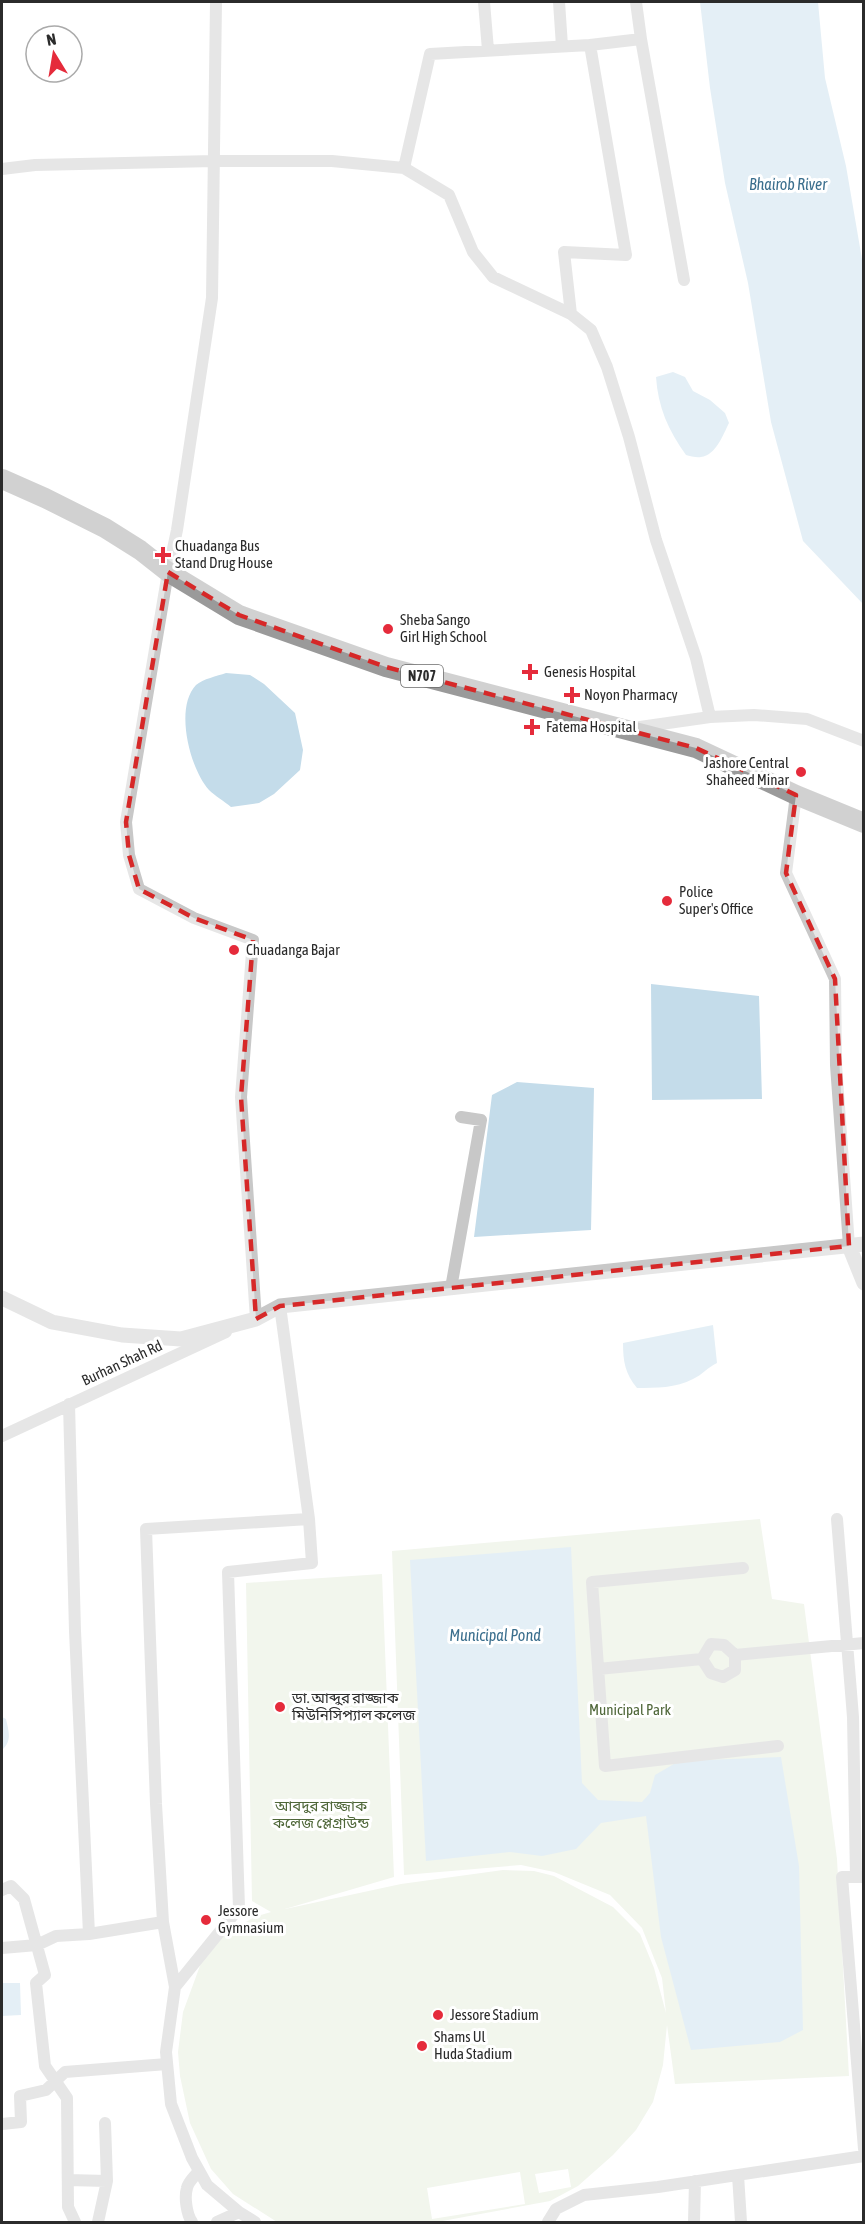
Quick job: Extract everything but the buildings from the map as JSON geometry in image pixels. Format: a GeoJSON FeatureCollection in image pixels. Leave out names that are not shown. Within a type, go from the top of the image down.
{"type":"FeatureCollection","features":[{"type":"Feature","properties":{"kind":"highway","name":"N707"},"geometry":{"type":"LineString","coordinates":[[2,480],[45,498],[105,528],[140,550],[168,572],[239,615],[386,667],[696,748],[796,795],[864,822]]}},
{"type":"Feature","properties":{"kind":"street"},"geometry":{"type":"LineString","coordinates":[[216,2],[212,298],[177,530],[126,822],[129,855],[139,889],[194,918],[253,940],[242,1097],[256,1319]]}},
{"type":"Feature","properties":{"kind":"street"},"geometry":{"type":"LineString","coordinates":[[484,2],[488,50]]}},
{"type":"Feature","properties":{"kind":"street"},"geometry":{"type":"LineString","coordinates":[[559,2],[562,46]]}},
{"type":"Feature","properties":{"kind":"street"},"geometry":{"type":"LineString","coordinates":[[636,2],[684,280]]}},
{"type":"Feature","properties":{"kind":"street"},"geometry":{"type":"LineString","coordinates":[[404,168],[430,54],[590,45],[641,39]]}},
{"type":"Feature","properties":{"kind":"street"},"geometry":{"type":"LineString","coordinates":[[571,314],[564,252],[626,255],[590,45]]}},
{"type":"Feature","properties":{"kind":"street"},"geometry":{"type":"LineString","coordinates":[[2,168],[35,165],[214,161],[332,161],[404,168],[449,195],[473,252],[493,277],[571,314],[591,330],[607,367],[629,436],[656,540],[696,658],[710,717]]}},
{"type":"Feature","properties":{"kind":"street"},"geometry":{"type":"LineString","coordinates":[[625,729],[710,717],[754,715],[807,720],[864,741]]}},
{"type":"Feature","properties":{"kind":"street"},"geometry":{"type":"LineString","coordinates":[[796,795],[786,873],[835,979],[837,1076],[856,1245],[864,1283]]}},
{"type":"Feature","properties":{"kind":"street"},"geometry":{"type":"LineString","coordinates":[[451,1288],[481,1120],[461,1116]]}},
{"type":"Feature","properties":{"kind":"street"},"geometry":{"type":"LineString","coordinates":[[2,1298],[52,1322],[122,1335],[181,1339],[256,1319],[280,1306],[856,1245]]}},
{"type":"Feature","properties":{"kind":"street"},"geometry":{"type":"LineString","coordinates":[[175,1987],[239,1908],[228,1572],[312,1563],[309,1519],[280,1306]]}},
{"type":"Feature","properties":{"kind":"street","name":"Burhan Shah Rd"},"geometry":{"type":"LineString","coordinates":[[2,1436],[256,1319]]}},
{"type":"Feature","properties":{"kind":"street"},"geometry":{"type":"LineString","coordinates":[[69,1404],[75,1631],[89,1934]]}},
{"type":"Feature","properties":{"kind":"street"},"geometry":{"type":"LineString","coordinates":[[255,2223],[207,2185],[179,2129],[171,2104],[166,2052],[175,1987],[163,1922],[156,1804],[146,1529],[309,1519]]}},
{"type":"Feature","properties":{"kind":"street"},"geometry":{"type":"LineString","coordinates":[[837,1519],[852,1717],[860,1877],[842,1878],[864,2150]]}},
{"type":"Feature","properties":{"kind":"street"},"geometry":{"type":"LineString","coordinates":[[743,1568],[592,1582],[605,1766],[778,1746]]}},
{"type":"Feature","properties":{"kind":"street"},"geometry":{"type":"LineString","coordinates":[[735,1655],[864,1642]]}},
{"type":"Feature","properties":{"kind":"street"},"geometry":{"type":"LineString","coordinates":[[711,1644],[724,1645],[735,1655],[735,1670],[723,1677],[711,1672],[702,1659],[711,1644]]}},
{"type":"Feature","properties":{"kind":"street"},"geometry":{"type":"LineString","coordinates":[[598,1669],[702,1659]]}},
{"type":"Feature","properties":{"kind":"street"},"geometry":{"type":"LineString","coordinates":[[2,1890],[11,1886],[24,1899],[45,1975],[36,1983],[45,2066],[67,2098],[68,2206],[75,2223]]}},
{"type":"Feature","properties":{"kind":"street"},"geometry":{"type":"LineString","coordinates":[[2,1948],[37,1946],[56,1936],[89,1934],[163,1922]]}},
{"type":"Feature","properties":{"kind":"street"},"geometry":{"type":"LineString","coordinates":[[2,2124],[21,2122],[20,2096],[46,2090],[65,2072],[167,2064]]}},
{"type":"Feature","properties":{"kind":"street"},"geometry":{"type":"LineString","coordinates":[[98,2223],[107,2181],[105,2123]]}},
{"type":"Feature","properties":{"kind":"street"},"geometry":{"type":"LineString","coordinates":[[548,2223],[556,2209],[584,2195],[864,2156]]}},
{"type":"Feature","properties":{"kind":"street"},"geometry":{"type":"LineString","coordinates":[[192,2223],[187,2205],[187,2186],[199,2171]]}},
{"type":"Feature","properties":{"kind":"street"},"geometry":{"type":"LineString","coordinates":[[738,2175],[741,2223]]}},
{"type":"Feature","properties":{"kind":"street"},"geometry":{"type":"LineString","coordinates":[[68,2180],[107,2181]]}},
{"type":"Feature","properties":{"kind":"street"},"geometry":{"type":"LineString","coordinates":[[694,2223],[695,2181]]}},
{"type":"Feature","properties":{"kind":"street"},"geometry":{"type":"LineString","coordinates":[[556,2209],[557,2223]]}},
{"type":"Feature","properties":{"kind":"street"},"geometry":{"type":"LineString","coordinates":[[217,2223],[239,2212]]}},
{"type":"Feature","properties":{"kind":"highlighted area"},"geometry":{"type":"Polygon","coordinates":[[[168,572],[239,615],[386,667],[696,748],[796,795],[786,873],[835,979],[849,1246],[280,1306],[256,1319],[241,1097],[253,940],[194,918],[139,889],[129,855],[126,822],[168,572]]]}},
{"type":"Feature","properties":{"kind":"green space"},"geometry":{"type":"Polygon","coordinates":[[[760,1519],[772,1599],[804,1604],[837,1859],[849,2076],[675,2084],[667,2025],[663,2065],[653,2102],[636,2130],[613,2155],[578,2186],[550,2201],[437,2222],[277,2222],[233,2194],[211,2169],[190,2123],[180,2076],[178,2052],[183,2012],[201,1963],[216,1941],[254,1917],[271,1912],[252,1901],[246,1583],[382,1574],[394,1877],[285,1909],[401,1884],[503,1870],[534,1871],[554,1876],[613,1907],[640,1934],[654,1968],[666,2013],[662,1978],[642,1928],[610,1895],[554,1872],[521,1865],[404,1875],[392,1551],[760,1519]],[[568,2169],[535,2174],[539,2193],[571,2187],[568,2169]],[[520,2172],[427,2188],[432,2219],[525,2204],[520,2172]]]}},
{"type":"Feature","properties":{"kind":"water","name":"Bhairob River"},"geometry":{"type":"Polygon","coordinates":[[[700,2],[818,2],[825,78],[846,166],[863,265],[863,604],[803,541],[771,422],[748,283],[725,183],[710,88],[700,2]]]}},
{"type":"Feature","properties":{"kind":"water"},"geometry":{"type":"Polygon","coordinates":[[[673,372],[685,377],[693,391],[710,400],[725,413],[729,423],[711,453],[701,457],[686,455],[665,418],[656,377],[673,372]]]}},
{"type":"Feature","properties":{"kind":"water"},"geometry":{"type":"Polygon","coordinates":[[[226,673],[250,675],[264,684],[295,713],[303,750],[300,770],[274,794],[259,803],[231,807],[209,790],[191,754],[185,723],[189,695],[199,683],[226,673]]]}},
{"type":"Feature","properties":{"kind":"water"},"geometry":{"type":"Polygon","coordinates":[[[651,984],[759,996],[762,1099],[652,1100],[651,984]]]}},
{"type":"Feature","properties":{"kind":"water"},"geometry":{"type":"Polygon","coordinates":[[[517,1082],[594,1088],[591,1230],[474,1237],[492,1095],[517,1082]]]}},
{"type":"Feature","properties":{"kind":"water"},"geometry":{"type":"Polygon","coordinates":[[[713,1325],[717,1363],[696,1377],[673,1386],[637,1388],[633,1383],[626,1367],[623,1343],[713,1325]]]}},
{"type":"Feature","properties":{"kind":"water","name":"Municipal Pond"},"geometry":{"type":"Polygon","coordinates":[[[571,1547],[582,1783],[598,1800],[642,1802],[650,1793],[655,1775],[679,1761],[781,1757],[799,1866],[803,2030],[780,2042],[691,2050],[661,1937],[646,1816],[601,1823],[576,1849],[542,1856],[510,1852],[426,1861],[410,1560],[571,1547]]]}},
{"type":"Feature","properties":{"kind":"water"},"geometry":{"type":"Polygon","coordinates":[[[2,1717],[6,1719],[9,1736],[2,1750],[2,1717]]]}},
{"type":"Feature","properties":{"kind":"water"},"geometry":{"type":"Polygon","coordinates":[[[2,1983],[20,1983],[21,2015],[2,2016],[2,1983]]]}},
{"type":"Feature","properties":{"kind":"place","name":"Chuadanga Bus Stand Drug House"},"geometry":{"type":"Point","coordinates":[163,555]}},
{"type":"Feature","properties":{"kind":"place","name":"Sheba Sango Girl High School"},"geometry":{"type":"Point","coordinates":[388,629]}},
{"type":"Feature","properties":{"kind":"place","name":"Genesis Hospital"},"geometry":{"type":"Point","coordinates":[530,672]}},
{"type":"Feature","properties":{"kind":"place","name":"Noyon Pharmacy"},"geometry":{"type":"Point","coordinates":[572,695]}},
{"type":"Feature","properties":{"kind":"place","name":"Fatema Hospital"},"geometry":{"type":"Point","coordinates":[532,727]}},
{"type":"Feature","properties":{"kind":"place","name":"Jashore Central Shaheed Minar"},"geometry":{"type":"Point","coordinates":[801,772]}},
{"type":"Feature","properties":{"kind":"place","name":"Police Super's Office"},"geometry":{"type":"Point","coordinates":[667,901]}},
{"type":"Feature","properties":{"kind":"place","name":"Chuadanga Bajar"},"geometry":{"type":"Point","coordinates":[234,950]}},
{"type":"Feature","properties":{"kind":"place","name":"ডা. আব্দুর রাজ্জাক মিউনিসিপ্যাল কলেজ"},"geometry":{"type":"Point","coordinates":[280,1707]}},
{"type":"Feature","properties":{"kind":"place","name":"Jessore Gymnasium"},"geometry":{"type":"Point","coordinates":[206,1920]}},
{"type":"Feature","properties":{"kind":"place","name":"Jessore Stadium"},"geometry":{"type":"Point","coordinates":[438,2015]}},
{"type":"Feature","properties":{"kind":"place","name":"Shams Ul Huda Stadium"},"geometry":{"type":"Point","coordinates":[422,2046]}},
{"type":"Feature","properties":{"kind":"park label","name":"Municipal Park"},"geometry":{"type":"Point","coordinates":[630,1710]}},
{"type":"Feature","properties":{"kind":"park label","name":"আবদুর রাজ্জাক কলেজ প্লেগ্রাউন্ড"},"geometry":{"type":"Point","coordinates":[321,1814]}}]}
